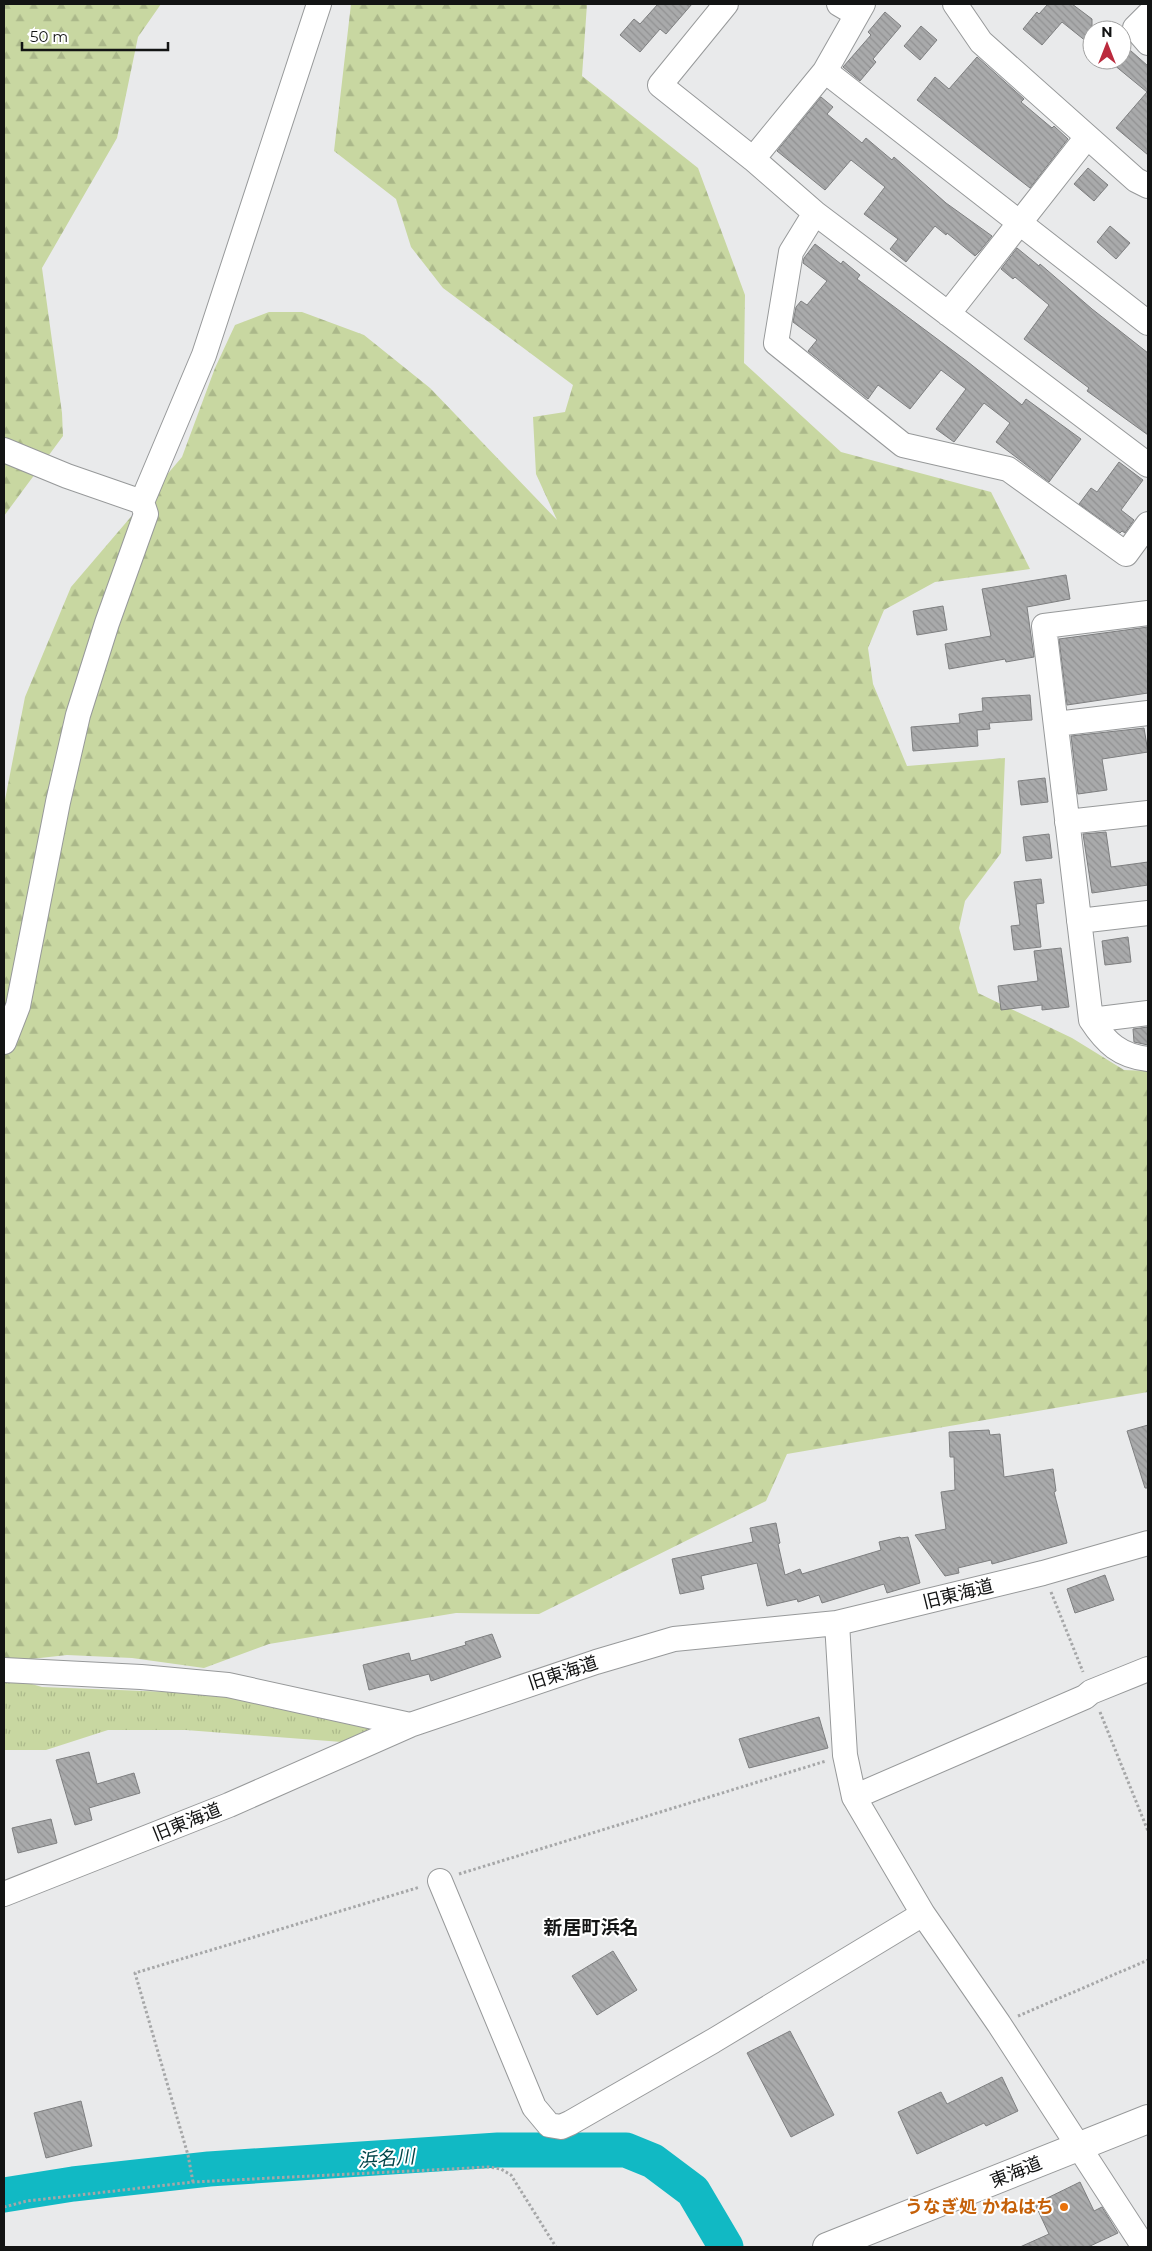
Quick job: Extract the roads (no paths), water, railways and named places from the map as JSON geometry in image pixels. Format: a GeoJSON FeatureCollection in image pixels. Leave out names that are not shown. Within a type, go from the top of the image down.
{"type":"FeatureCollection","features":[{"type":"Feature","properties":{"kind":"main road","name":"東海道"},"geometry":{"type":"LineString","coordinates":[[827,2247],[1148,2119]]}},
{"type":"Feature","properties":{"kind":"street"},"geometry":{"type":"LineString","coordinates":[[4,1042],[18,1006],[58,802],[78,715],[107,623],[146,514],[142,502],[204,355],[319,4]]}},
{"type":"Feature","properties":{"kind":"street"},"geometry":{"type":"LineString","coordinates":[[726,4],[660,85],[753,159],[814,213],[1148,465]]}},
{"type":"Feature","properties":{"kind":"street"},"geometry":{"type":"LineString","coordinates":[[955,4],[981,42],[1136,180],[1148,186]]}},
{"type":"Feature","properties":{"kind":"street"},"geometry":{"type":"LineString","coordinates":[[753,159],[825,71],[852,7]]}},
{"type":"Feature","properties":{"kind":"street"},"geometry":{"type":"LineString","coordinates":[[1148,15],[1135,28],[1148,43]]}},
{"type":"Feature","properties":{"kind":"street"},"geometry":{"type":"LineString","coordinates":[[825,71],[1148,323]]}},
{"type":"Feature","properties":{"kind":"street"},"geometry":{"type":"LineString","coordinates":[[948,314],[1087,137]]}},
{"type":"Feature","properties":{"kind":"street"},"geometry":{"type":"LineString","coordinates":[[814,213],[791,252],[776,343],[903,445],[1008,469],[1126,554],[1148,524]]}},
{"type":"Feature","properties":{"kind":"street"},"geometry":{"type":"LineString","coordinates":[[4,450],[67,476],[142,502]]}},
{"type":"Feature","properties":{"kind":"street"},"geometry":{"type":"LineString","coordinates":[[1148,613],[1044,626],[1091,1020],[1103,1039],[1132,1058],[1148,1059]]}},
{"type":"Feature","properties":{"kind":"street"},"geometry":{"type":"LineString","coordinates":[[1056,724],[1148,714]]}},
{"type":"Feature","properties":{"kind":"street"},"geometry":{"type":"LineString","coordinates":[[1067,822],[1148,813]]}},
{"type":"Feature","properties":{"kind":"street"},"geometry":{"type":"LineString","coordinates":[[1079,921],[1148,913]]}},
{"type":"Feature","properties":{"kind":"street"},"geometry":{"type":"LineString","coordinates":[[1091,1020],[1148,1013]]}},
{"type":"Feature","properties":{"kind":"street","name":"旧東海道"},"geometry":{"type":"LineString","coordinates":[[4,1894],[229,1805],[410,1725],[596,1662],[674,1639],[837,1623],[1043,1573],[1148,1543]]}},
{"type":"Feature","properties":{"kind":"street"},"geometry":{"type":"LineString","coordinates":[[837,1623],[846,1755],[854,1796],[923,1914],[999,2024],[1144,2247]]}},
{"type":"Feature","properties":{"kind":"street"},"geometry":{"type":"LineString","coordinates":[[9,1668],[228,1685],[410,1725]]}},
{"type":"Feature","properties":{"kind":"street"},"geometry":{"type":"LineString","coordinates":[[854,1796],[1085,1697],[1091,1692],[1148,1670]]}},
{"type":"Feature","properties":{"kind":"street"},"geometry":{"type":"LineString","coordinates":[[440,1880],[534,2107],[549,2125],[561,2126],[570,2123],[713,2041],[923,1914]]}},
{"type":"Feature","properties":{"kind":"waterway","name":"浜名川"},"geometry":{"type":"LineString","coordinates":[[4,2195],[73,2184],[209,2169],[498,2150],[626,2150],[653,2161],[693,2191],[726,2247]]}},
{"type":"Feature","properties":{"kind":"place","name":"うなぎ処 かねはち"},"geometry":{"type":"Point","coordinates":[1064,2207]}},
{"type":"Feature","properties":{"kind":"district","name":"新居町浜名"},"geometry":{"type":"Point","coordinates":[591,1927]}}]}
